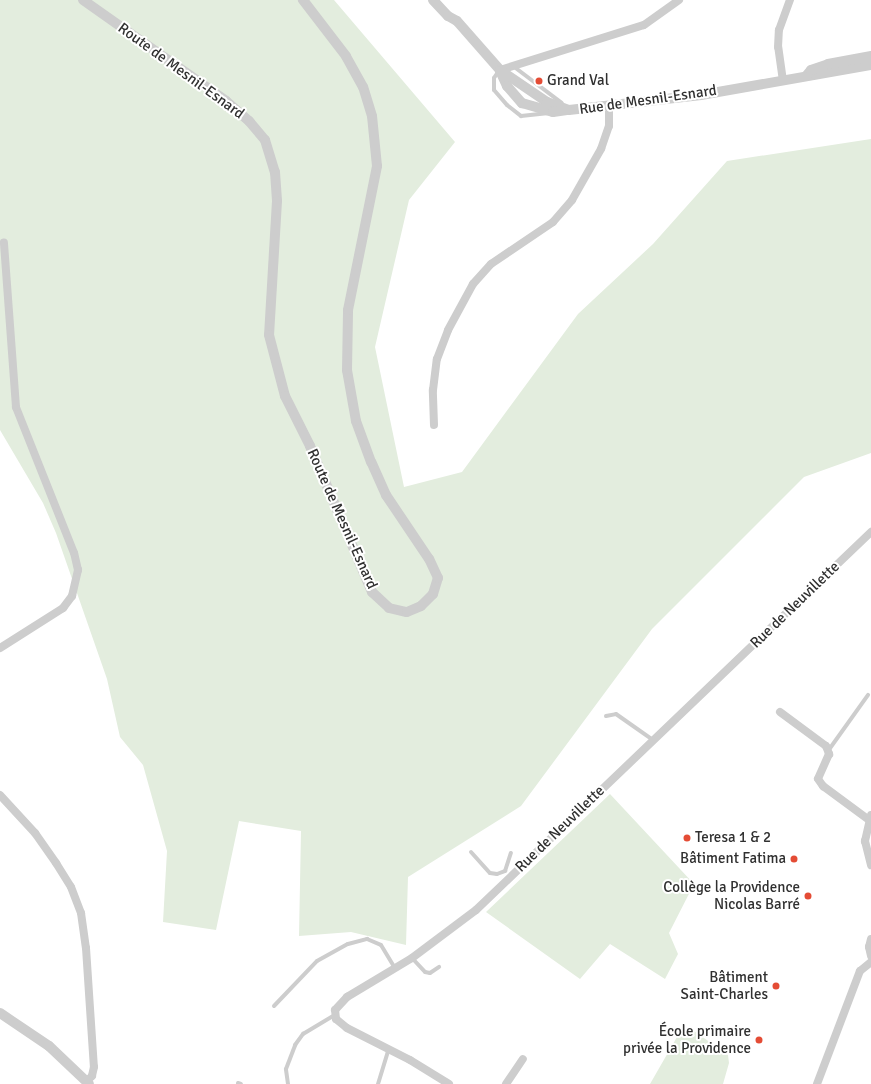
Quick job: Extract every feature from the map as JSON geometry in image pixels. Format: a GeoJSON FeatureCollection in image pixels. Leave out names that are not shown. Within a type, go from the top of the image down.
{"type":"FeatureCollection","features":[{"type":"Feature","properties":{"kind":"street","name":"Route de Mesnil-Esnard"},"geometry":{"type":"LineString","coordinates":[[83,0],[226,101],[249,121],[265,140],[275,172],[277,201],[269,335],[285,396],[310,446],[372,592],[389,608],[407,612],[421,606],[433,594],[438,578],[429,559],[386,495],[371,462],[356,421],[347,370],[348,310],[377,166],[372,116],[363,87],[346,56],[303,0]]}},
{"type":"Feature","properties":{"kind":"street"},"geometry":{"type":"LineString","coordinates":[[433,0],[448,16],[457,21],[500,70],[508,86],[522,103],[553,112],[569,110]]}},
{"type":"Feature","properties":{"kind":"street"},"geometry":{"type":"LineString","coordinates":[[500,70],[644,25],[679,0]]}},
{"type":"Feature","properties":{"kind":"street"},"geometry":{"type":"LineString","coordinates":[[783,81],[778,47],[779,30],[790,0]]}},
{"type":"Feature","properties":{"kind":"street","name":"Rue de Mesnil-Esnard"},"geometry":{"type":"LineString","coordinates":[[807,75],[811,70],[828,64],[871,56]]}},
{"type":"Feature","properties":{"kind":"street","name":"Rue de Mesnil-Esnard"},"geometry":{"type":"LineString","coordinates":[[500,70],[547,102],[569,110],[609,106],[783,81],[807,75],[811,76],[871,65]]}},
{"type":"Feature","properties":{"kind":"street"},"geometry":{"type":"LineString","coordinates":[[434,425],[433,390],[436,359],[448,330],[473,284],[491,264],[553,222],[572,200],[602,149],[609,126],[609,106]]}},
{"type":"Feature","properties":{"kind":"street"},"geometry":{"type":"LineString","coordinates":[[0,648],[63,608],[72,596],[78,570],[74,553],[16,408],[4,242]]}},
{"type":"Feature","properties":{"kind":"street","name":"Rue de Neuvillette"},"geometry":{"type":"LineString","coordinates":[[336,1014],[335,1010],[347,997],[394,967],[412,958],[476,910],[507,874],[653,740],[871,532]]}},
{"type":"Feature","properties":{"kind":"street"},"geometry":{"type":"LineString","coordinates":[[780,712],[826,746],[829,754],[818,779],[823,786],[870,817],[865,841],[871,865]]}},
{"type":"Feature","properties":{"kind":"street"},"geometry":{"type":"LineString","coordinates":[[0,795],[35,833],[56,863],[71,887],[80,913],[86,948],[94,1067],[92,1076],[88,1083],[49,1046],[0,1013]]}},
{"type":"Feature","properties":{"kind":"street"},"geometry":{"type":"LineString","coordinates":[[871,939],[869,947],[871,956]]}},
{"type":"Feature","properties":{"kind":"street"},"geometry":{"type":"LineString","coordinates":[[817,1084],[860,971],[871,962]]}},
{"type":"Feature","properties":{"kind":"street"},"geometry":{"type":"LineString","coordinates":[[336,1014],[336,1019],[347,1028],[389,1049],[449,1084]]}},
{"type":"Feature","properties":{"kind":"street"},"geometry":{"type":"LineString","coordinates":[[506,1084],[523,1059]]}},
{"type":"Feature","properties":{"kind":"lane"},"geometry":{"type":"LineString","coordinates":[[512,66],[521,70],[569,110]]}},
{"type":"Feature","properties":{"kind":"lane"},"geometry":{"type":"LineString","coordinates":[[828,751],[868,695]]}},
{"type":"Feature","properties":{"kind":"lane"},"geometry":{"type":"LineString","coordinates":[[606,716],[616,714],[653,740]]}},
{"type":"Feature","properties":{"kind":"lane"},"geometry":{"type":"LineString","coordinates":[[471,852],[490,873],[507,874],[511,853]]}},
{"type":"Feature","properties":{"kind":"lane"},"geometry":{"type":"LineString","coordinates":[[274,1006],[312,965],[348,944],[367,939],[381,945],[394,967]]}},
{"type":"Feature","properties":{"kind":"lane"},"geometry":{"type":"LineString","coordinates":[[412,958],[425,972],[430,973],[439,967]]}},
{"type":"Feature","properties":{"kind":"lane"},"geometry":{"type":"LineString","coordinates":[[288,1084],[286,1069],[295,1045],[303,1034],[336,1014]]}},
{"type":"Feature","properties":{"kind":"lane"},"geometry":{"type":"LineString","coordinates":[[378,1084],[389,1049]]}},
{"type":"Feature","properties":{"kind":"green space"},"geometry":{"type":"Polygon","coordinates":[[[0,0],[334,0],[455,142],[409,200],[375,347],[404,487],[462,472],[578,314],[653,244],[727,161],[871,139],[871,453],[804,477],[652,629],[521,806],[408,877],[406,945],[351,932],[299,936],[301,831],[239,821],[216,930],[163,922],[167,851],[143,765],[120,737],[107,679],[56,533],[43,503],[0,430],[0,0]]]}},
{"type":"Feature","properties":{"kind":"green space"},"geometry":{"type":"Polygon","coordinates":[[[610,794],[694,884],[669,933],[678,954],[665,979],[610,944],[580,979],[486,912],[610,794]]]}},
{"type":"Feature","properties":{"kind":"green space"},"geometry":{"type":"Polygon","coordinates":[[[681,1030],[690,1035],[694,1031],[728,1055],[729,1063],[723,1084],[650,1084],[681,1030]]]}},
{"type":"Feature","properties":{"kind":"place","name":"Grand Val"},"geometry":{"type":"Point","coordinates":[539,81]}},
{"type":"Feature","properties":{"kind":"place","name":"Teresa 1 & 2"},"geometry":{"type":"Point","coordinates":[687,838]}},
{"type":"Feature","properties":{"kind":"place","name":"Bâtiment Fatima"},"geometry":{"type":"Point","coordinates":[794,859]}},
{"type":"Feature","properties":{"kind":"place","name":"Collège la Providence Nicolas Barré"},"geometry":{"type":"Point","coordinates":[808,896]}},
{"type":"Feature","properties":{"kind":"place","name":"Bâtiment Saint-Charles"},"geometry":{"type":"Point","coordinates":[776,986]}},
{"type":"Feature","properties":{"kind":"place","name":"École primaire privée la Providence"},"geometry":{"type":"Point","coordinates":[759,1040]}}]}
